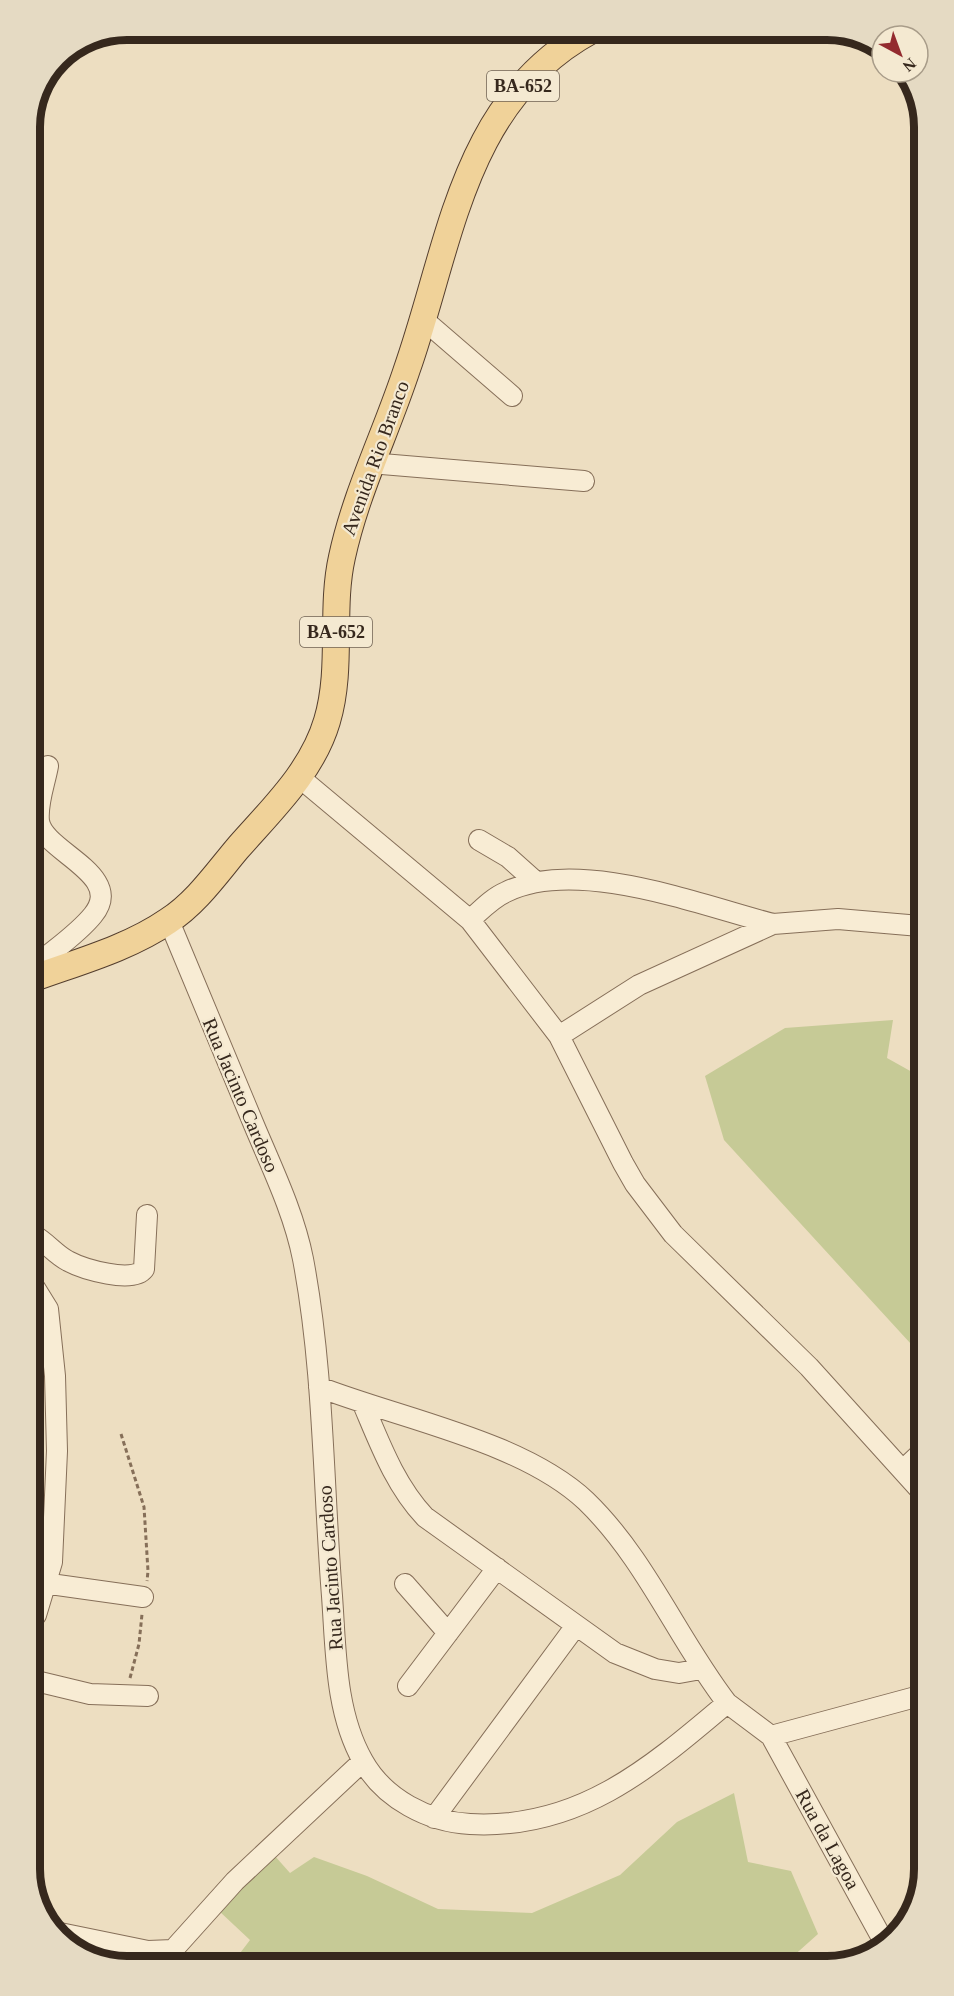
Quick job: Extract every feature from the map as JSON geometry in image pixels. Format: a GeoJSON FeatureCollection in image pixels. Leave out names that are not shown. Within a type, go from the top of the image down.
{"type":"FeatureCollection","features":[{"type":"Feature","properties":{"kind":"main road","name":"Avenida Rio Branco"},"geometry":{"type":"LineString","coordinates":[[41,976],[122,945],[169,921],[199,894],[299,777],[317,748],[328,719],[334,678],[340,564],[351,516],[405,378],[461,189],[473,160],[506,105],[540,66],[572,41]]}},
{"type":"Feature","properties":{"kind":"street"},"geometry":{"type":"LineString","coordinates":[[424,320],[512,396]]}},
{"type":"Feature","properties":{"kind":"street"},"geometry":{"type":"LineString","coordinates":[[370,463],[584,482]]}},
{"type":"Feature","properties":{"kind":"street"},"geometry":{"type":"LineString","coordinates":[[41,801],[48,766]]}},
{"type":"Feature","properties":{"kind":"street"},"geometry":{"type":"LineString","coordinates":[[299,777],[470,920],[559,1036],[623,1163],[646,1200],[673,1234],[809,1367],[914,1483]]}},
{"type":"Feature","properties":{"kind":"street"},"geometry":{"type":"LineString","coordinates":[[41,825],[51,842],[92,876],[99,895],[98,905],[88,920],[41,961]]}},
{"type":"Feature","properties":{"kind":"street"},"geometry":{"type":"LineString","coordinates":[[479,840],[508,857],[536,882]]}},
{"type":"Feature","properties":{"kind":"street"},"geometry":{"type":"LineString","coordinates":[[470,920],[505,892],[536,882],[580,880],[629,886],[773,924],[838,919],[914,925]]}},
{"type":"Feature","properties":{"kind":"street","name":"Rua Jacinto Cardoso"},"geometry":{"type":"LineString","coordinates":[[169,921],[275,1176],[297,1237],[306,1279],[319,1387],[324,1496],[338,1669],[344,1709],[363,1761],[387,1789],[406,1804],[434,1818],[459,1824],[514,1825],[556,1816],[584,1805],[646,1768],[727,1703]]}},
{"type":"Feature","properties":{"kind":"street"},"geometry":{"type":"LineString","coordinates":[[559,1036],[639,986],[773,924]]}},
{"type":"Feature","properties":{"kind":"street"},"geometry":{"type":"LineString","coordinates":[[40,1240],[77,1265],[117,1275],[133,1276],[144,1269],[147,1215]]}},
{"type":"Feature","properties":{"kind":"street"},"geometry":{"type":"LineString","coordinates":[[40,1297],[48,1309],[56,1395],[54,1545],[40,1584]]}},
{"type":"Feature","properties":{"kind":"street"},"geometry":{"type":"LineString","coordinates":[[319,1387],[495,1448],[566,1484],[586,1502],[621,1542],[663,1603],[701,1669],[727,1703],[771,1736],[914,1697]]}},
{"type":"Feature","properties":{"kind":"street"},"geometry":{"type":"LineString","coordinates":[[363,1404],[388,1463],[411,1502],[425,1517],[575,1627],[615,1653],[655,1669],[679,1673],[701,1669]]}},
{"type":"Feature","properties":{"kind":"street"},"geometry":{"type":"LineString","coordinates":[[903,1470],[914,1460]]}},
{"type":"Feature","properties":{"kind":"street"},"geometry":{"type":"LineString","coordinates":[[408,1686],[497,1568]]}},
{"type":"Feature","properties":{"kind":"street"},"geometry":{"type":"LineString","coordinates":[[40,1584],[143,1597]]}},
{"type":"Feature","properties":{"kind":"street"},"geometry":{"type":"LineString","coordinates":[[405,1584],[448,1633]]}},
{"type":"Feature","properties":{"kind":"street"},"geometry":{"type":"LineString","coordinates":[[434,1818],[575,1627]]}},
{"type":"Feature","properties":{"kind":"street"},"geometry":{"type":"LineString","coordinates":[[40,1682],[90,1694],[148,1696]]}},
{"type":"Feature","properties":{"kind":"street","name":"Rua da Lagoa"},"geometry":{"type":"LineString","coordinates":[[771,1736],[881,1936]]}},
{"type":"Feature","properties":{"kind":"street"},"geometry":{"type":"LineString","coordinates":[[72,1935],[148,1951],[173,1950],[235,1881],[363,1761]]}},
{"type":"Feature","properties":{"kind":"path"},"geometry":{"type":"LineString","coordinates":[[121,1434],[144,1507],[148,1571],[139,1644],[125,1696]]}},
{"type":"Feature","properties":{"kind":"green space"},"geometry":{"type":"Polygon","coordinates":[[[893,1020],[887,1058],[914,1073],[914,1347],[724,1140],[705,1076],[785,1028],[893,1020]]]}},
{"type":"Feature","properties":{"kind":"green space"},"geometry":{"type":"Polygon","coordinates":[[[734,1793],[748,1862],[791,1871],[818,1934],[793,1956],[238,1955],[250,1940],[218,1910],[274,1855],[290,1873],[314,1857],[367,1876],[438,1909],[532,1913],[620,1875],[677,1822],[734,1793]]]}}]}
